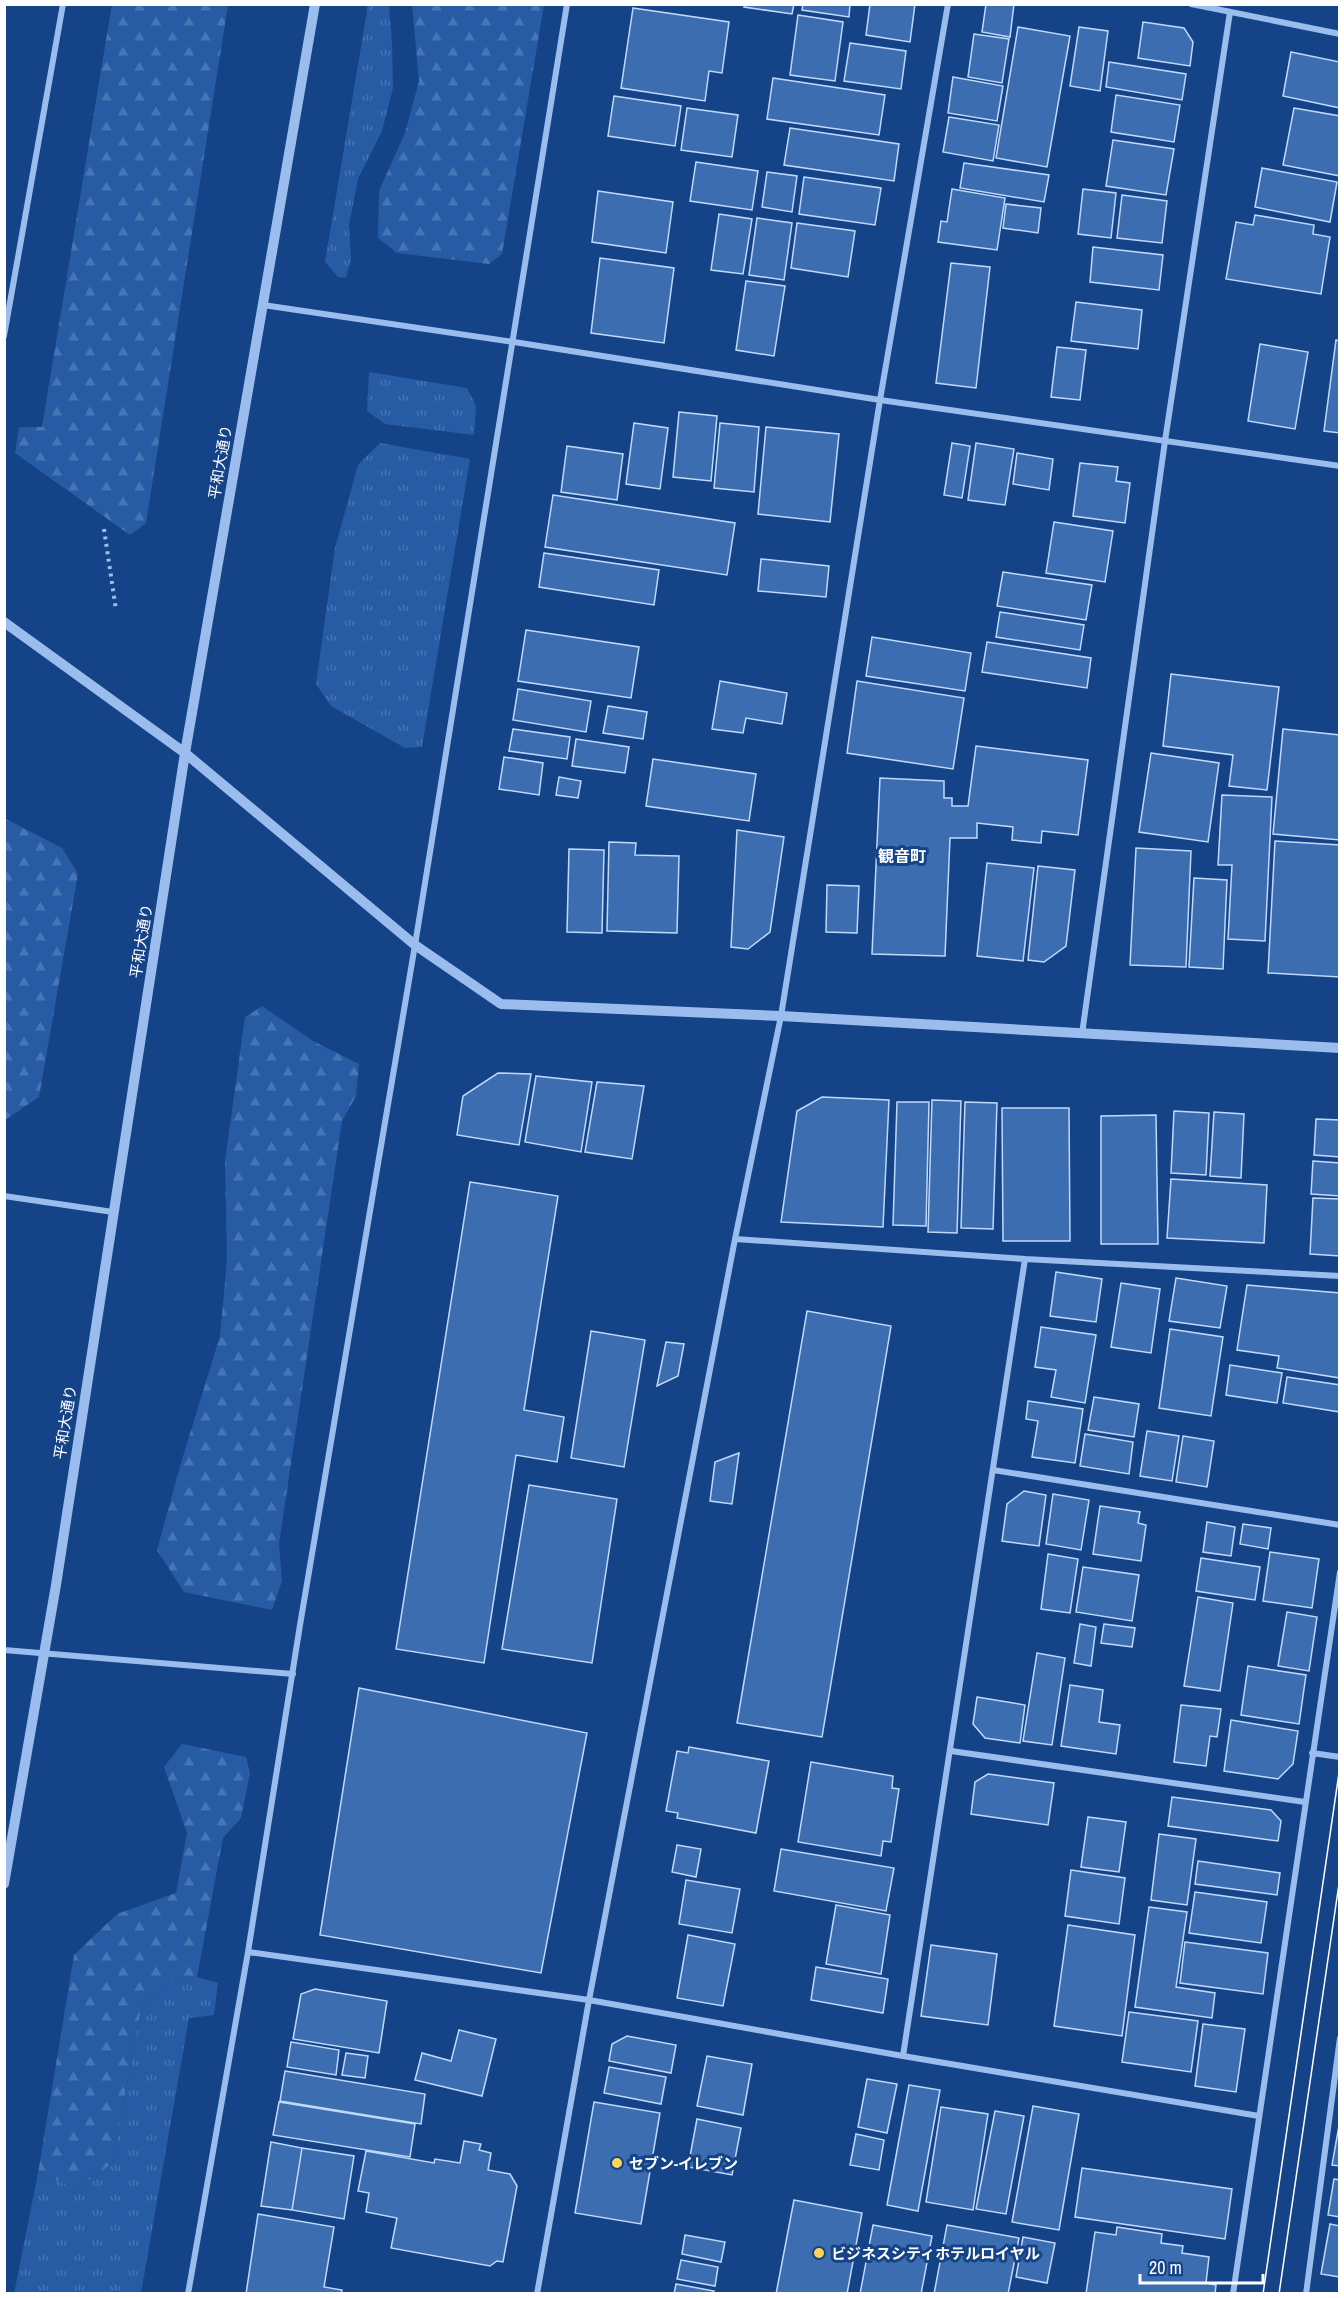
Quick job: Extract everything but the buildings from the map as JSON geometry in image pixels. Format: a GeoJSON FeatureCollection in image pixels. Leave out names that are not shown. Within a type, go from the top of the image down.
{"type":"FeatureCollection","features":[{"type":"Feature","properties":{"kind":"street"},"geometry":{"type":"LineString","coordinates":[[4,336],[63,4]]}},
{"type":"Feature","properties":{"kind":"street","name":"平和大通り"},"geometry":{"type":"LineString","coordinates":[[4,1884],[45,1653],[185,753],[315,4]]}},
{"type":"Feature","properties":{"kind":"street"},"geometry":{"type":"LineString","coordinates":[[188,2294],[248,1952],[292,1674],[415,945],[567,4]]}},
{"type":"Feature","properties":{"kind":"street"},"geometry":{"type":"LineString","coordinates":[[537,2294],[589,2000],[735,1239],[781,1016],[880,400],[948,4]]}},
{"type":"Feature","properties":{"kind":"street"},"geometry":{"type":"LineString","coordinates":[[1191,4],[1340,34]]}},
{"type":"Feature","properties":{"kind":"street"},"geometry":{"type":"LineString","coordinates":[[1082,1034],[1165,441],[1230,12]]}},
{"type":"Feature","properties":{"kind":"street"},"geometry":{"type":"LineString","coordinates":[[262,305],[880,400],[1340,466]]}},
{"type":"Feature","properties":{"kind":"street"},"geometry":{"type":"LineString","coordinates":[[4,622],[185,753],[415,945],[501,1005],[781,1016],[1340,1048]]}},
{"type":"Feature","properties":{"kind":"street"},"geometry":{"type":"LineString","coordinates":[[4,1196],[113,1212]]}},
{"type":"Feature","properties":{"kind":"street"},"geometry":{"type":"LineString","coordinates":[[735,1239],[1025,1259],[1340,1275]]}},
{"type":"Feature","properties":{"kind":"street"},"geometry":{"type":"LineString","coordinates":[[903,2056],[1025,1259]]}},
{"type":"Feature","properties":{"kind":"street"},"geometry":{"type":"LineString","coordinates":[[993,1470],[1340,1525]]}},
{"type":"Feature","properties":{"kind":"street"},"geometry":{"type":"LineString","coordinates":[[1233,2294],[1340,1572]]}},
{"type":"Feature","properties":{"kind":"street"},"geometry":{"type":"LineString","coordinates":[[4,1650],[292,1674]]}},
{"type":"Feature","properties":{"kind":"street"},"geometry":{"type":"LineString","coordinates":[[951,1751],[1305,1802]]}},
{"type":"Feature","properties":{"kind":"street"},"geometry":{"type":"LineString","coordinates":[[1312,1753],[1340,1757]]}},
{"type":"Feature","properties":{"kind":"street"},"geometry":{"type":"LineString","coordinates":[[248,1952],[589,2000],[1259,2116]]}},
{"type":"Feature","properties":{"kind":"street"},"geometry":{"type":"LineString","coordinates":[[1306,2294],[1340,2038]]}},
{"type":"Feature","properties":{"kind":"path"},"geometry":{"type":"LineString","coordinates":[[104,529],[116,610]]}},
{"type":"Feature","properties":{"kind":"green space"},"geometry":{"type":"Polygon","coordinates":[[[112,4],[228,5],[146,523],[130,535],[15,453],[19,427],[42,427],[112,4]]]}},
{"type":"Feature","properties":{"kind":"green space"},"geometry":{"type":"Polygon","coordinates":[[[368,5],[389,5],[393,88],[382,131],[358,179],[349,225],[351,259],[346,278],[338,277],[325,262],[368,5]]]}},
{"type":"Feature","properties":{"kind":"green space"},"geometry":{"type":"Polygon","coordinates":[[[412,5],[544,5],[502,254],[489,264],[397,253],[378,238],[379,191],[405,133],[419,81],[412,5]]]}},
{"type":"Feature","properties":{"kind":"green space"},"geometry":{"type":"Polygon","coordinates":[[[369,372],[467,388],[476,406],[474,435],[385,424],[367,411],[369,372]]]}},
{"type":"Feature","properties":{"kind":"green space"},"geometry":{"type":"Polygon","coordinates":[[[380,443],[470,459],[422,747],[405,748],[331,706],[316,684],[335,548],[358,465],[380,443]]]}},
{"type":"Feature","properties":{"kind":"green space"},"geometry":{"type":"Polygon","coordinates":[[[4,818],[62,848],[78,874],[39,1097],[5,1120],[4,818]]]}},
{"type":"Feature","properties":{"kind":"green space"},"geometry":{"type":"Polygon","coordinates":[[[262,1006],[313,1041],[359,1064],[356,1096],[342,1121],[279,1544],[282,1581],[272,1610],[184,1592],[157,1550],[220,1336],[227,1260],[225,1161],[245,1017],[262,1006]]]}},
{"type":"Feature","properties":{"kind":"green space"},"geometry":{"type":"Polygon","coordinates":[[[182,1744],[246,1757],[250,1773],[241,1818],[223,1838],[197,1977],[168,1984],[141,2009],[112,2164],[77,2188],[38,2173],[74,1955],[117,1914],[176,1893],[187,1833],[164,1767],[182,1744]]]}},
{"type":"Feature","properties":{"kind":"green space"},"geometry":{"type":"Polygon","coordinates":[[[197,1977],[218,1983],[214,2015],[189,2018],[141,2293],[14,2294],[38,2173],[77,2188],[112,2164],[141,2009],[168,1984],[197,1977]]]}},
{"type":"Feature","properties":{"kind":"tram line"},"geometry":{"type":"LineString","coordinates":[[1263,2294],[1340,1766]]}},
{"type":"Feature","properties":{"kind":"tram line"},"geometry":{"type":"LineString","coordinates":[[1279,2294],[1340,1877]]}},
{"type":"Feature","properties":{"kind":"place","name":"セブン-イレブン"},"geometry":{"type":"Point","coordinates":[617,2163]}},
{"type":"Feature","properties":{"kind":"place","name":"ビジネスシティホテルロイヤル"},"geometry":{"type":"Point","coordinates":[819,2253]}},
{"type":"Feature","properties":{"kind":"district","name":"観音町"},"geometry":{"type":"Point","coordinates":[902,856]}}]}
